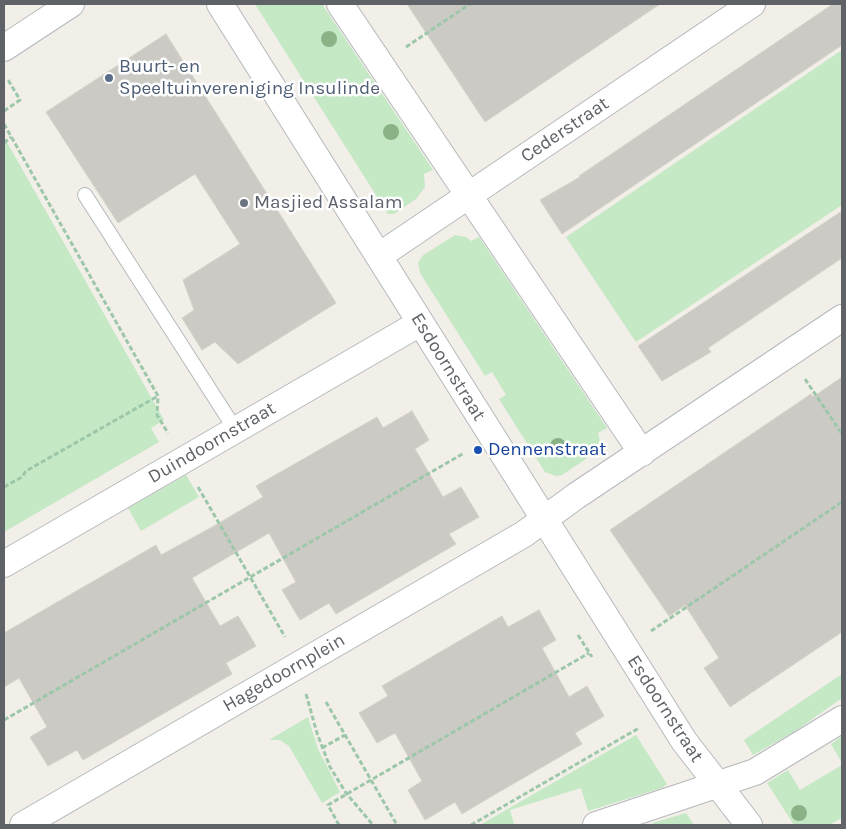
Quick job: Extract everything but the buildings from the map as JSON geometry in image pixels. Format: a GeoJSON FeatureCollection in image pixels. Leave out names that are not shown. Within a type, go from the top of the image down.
{"type":"FeatureCollection","features":[{"type":"Feature","properties":{"kind":"street"},"geometry":{"type":"LineString","coordinates":[[4,48],[71,4]]}},
{"type":"Feature","properties":{"kind":"street","name":"Esdoornstraat"},"geometry":{"type":"LineString","coordinates":[[220,4],[684,741],[749,825]]}},
{"type":"Feature","properties":{"kind":"street"},"geometry":{"type":"LineString","coordinates":[[340,4],[642,453]]}},
{"type":"Feature","properties":{"kind":"street","name":"Cederstraat"},"geometry":{"type":"LineString","coordinates":[[379,256],[752,4]]}},
{"type":"Feature","properties":{"kind":"street"},"geometry":{"type":"LineString","coordinates":[[544,519],[842,318]]}},
{"type":"Feature","properties":{"kind":"street","name":"Duindoornstraat"},"geometry":{"type":"LineString","coordinates":[[4,564],[420,322]]}},
{"type":"Feature","properties":{"kind":"street","name":"Hagedoornplein"},"geometry":{"type":"LineString","coordinates":[[23,825],[524,534],[544,519]]}},
{"type":"Feature","properties":{"kind":"street"},"geometry":{"type":"LineString","coordinates":[[596,825],[755,772],[842,719]]}},
{"type":"Feature","properties":{"kind":"street"},"geometry":{"type":"LineString","coordinates":[[4,814],[10,825]]}},
{"type":"Feature","properties":{"kind":"lane"},"geometry":{"type":"LineString","coordinates":[[85,195],[235,429]]}},
{"type":"Feature","properties":{"kind":"path"},"geometry":{"type":"LineString","coordinates":[[404,48],[470,4]]}},
{"type":"Feature","properties":{"kind":"path"},"geometry":{"type":"LineString","coordinates":[[4,111],[20,100],[7,78]]}},
{"type":"Feature","properties":{"kind":"path"},"geometry":{"type":"LineString","coordinates":[[4,124],[158,396],[158,415],[169,436]]}},
{"type":"Feature","properties":{"kind":"path"},"geometry":{"type":"LineString","coordinates":[[4,143],[11,137]]}},
{"type":"Feature","properties":{"kind":"path"},"geometry":{"type":"LineString","coordinates":[[804,377],[842,434]]}},
{"type":"Feature","properties":{"kind":"path"},"geometry":{"type":"LineString","coordinates":[[4,487],[22,477],[26,471],[158,396]]}},
{"type":"Feature","properties":{"kind":"path"},"geometry":{"type":"LineString","coordinates":[[4,720],[464,453]]}},
{"type":"Feature","properties":{"kind":"path"},"geometry":{"type":"LineString","coordinates":[[652,630],[842,502]]}},
{"type":"Feature","properties":{"kind":"path"},"geometry":{"type":"LineString","coordinates":[[575,630],[594,661]]}},
{"type":"Feature","properties":{"kind":"path"},"geometry":{"type":"LineString","coordinates":[[340,825],[328,805],[589,653]]}},
{"type":"Feature","properties":{"kind":"path"},"geometry":{"type":"LineString","coordinates":[[326,702],[397,825]]}},
{"type":"Feature","properties":{"kind":"path"},"geometry":{"type":"LineString","coordinates":[[471,825],[640,727],[635,722]]}},
{"type":"Feature","properties":{"kind":"path"},"geometry":{"type":"LineString","coordinates":[[322,748],[344,735]]}},
{"type":"Feature","properties":{"kind":"green space"},"geometry":{"type":"Polygon","coordinates":[[[255,4],[322,4],[433,170],[424,174],[425,187],[416,199],[394,214],[388,214],[255,4]]]}},
{"type":"Feature","properties":{"kind":"green space"},"geometry":{"type":"Polygon","coordinates":[[[842,50],[842,205],[636,342],[566,237],[842,50]]]}},
{"type":"Feature","properties":{"kind":"green space"},"geometry":{"type":"Polygon","coordinates":[[[4,137],[164,420],[151,428],[159,442],[4,532],[4,137]]]}},
{"type":"Feature","properties":{"kind":"green space"},"geometry":{"type":"Polygon","coordinates":[[[455,235],[466,237],[471,241],[479,237],[607,428],[598,433],[601,445],[598,451],[562,475],[556,476],[545,472],[499,399],[506,395],[492,372],[485,376],[420,273],[418,263],[422,256],[455,235]]]}},
{"type":"Feature","properties":{"kind":"green space"},"geometry":{"type":"Polygon","coordinates":[[[186,475],[199,497],[141,531],[128,508],[186,475]]]}},
{"type":"Feature","properties":{"kind":"green space"},"geometry":{"type":"Polygon","coordinates":[[[842,674],[842,698],[794,732],[753,755],[744,740],[842,674]]]}},
{"type":"Feature","properties":{"kind":"green space"},"geometry":{"type":"Polygon","coordinates":[[[308,717],[318,749],[340,792],[322,803],[289,746],[280,740],[269,740],[308,717]]]}},
{"type":"Feature","properties":{"kind":"green space"},"geometry":{"type":"Polygon","coordinates":[[[636,735],[667,784],[662,788],[588,811],[581,788],[510,810],[514,824],[480,825],[636,735]]]}},
{"type":"Feature","properties":{"kind":"green space"},"geometry":{"type":"Polygon","coordinates":[[[842,736],[842,763],[831,744],[842,736]]]}},
{"type":"Feature","properties":{"kind":"green space"},"geometry":{"type":"Polygon","coordinates":[[[842,765],[842,818],[829,825],[794,825],[767,783],[788,770],[800,790],[842,765]]]}},
{"type":"Feature","properties":{"kind":"green space"},"geometry":{"type":"Polygon","coordinates":[[[686,813],[694,825],[654,825],[653,823],[686,813]]]}},
{"type":"Feature","properties":{"kind":"place","name":"Buurt- en Speeltuinvereniging Insulinde"},"geometry":{"type":"Point","coordinates":[109,78]}},
{"type":"Feature","properties":{"kind":"place","name":"Masjied Assalam"},"geometry":{"type":"Point","coordinates":[244,203]}},
{"type":"Feature","properties":{"kind":"place","name":"Dennenstraat"},"geometry":{"type":"Point","coordinates":[478,450]}}]}
